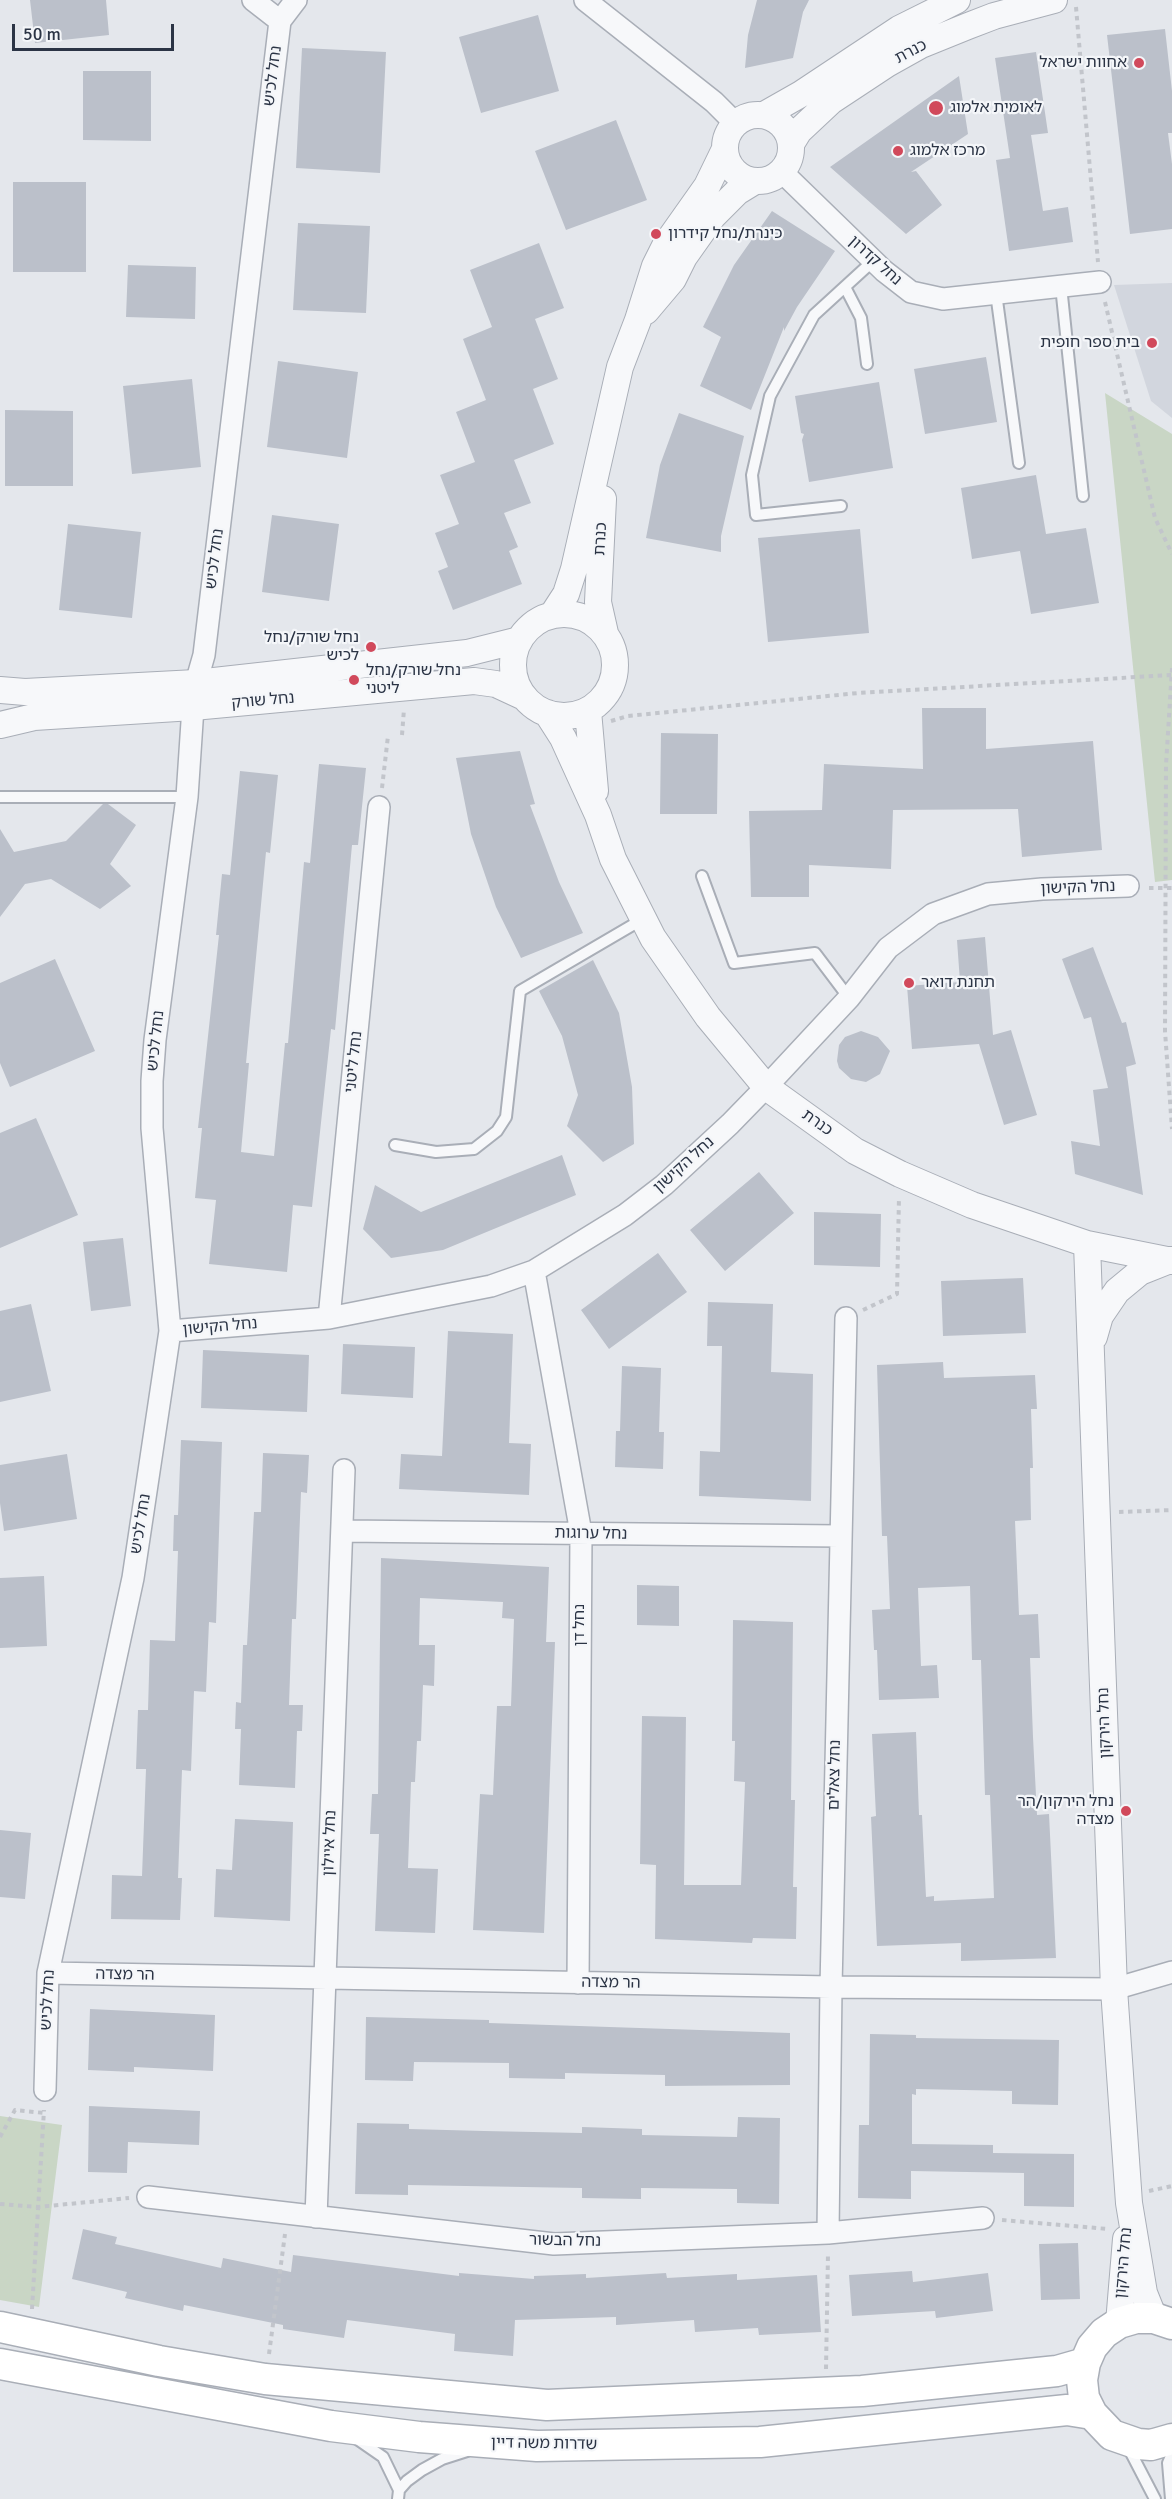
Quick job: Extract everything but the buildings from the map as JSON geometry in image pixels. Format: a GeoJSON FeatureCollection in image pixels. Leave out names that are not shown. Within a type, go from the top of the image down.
{"type":"FeatureCollection","features":[{"type":"Feature","properties":{"kind":"main road"},"geometry":{"type":"LineString","coordinates":[[1163,2321],[1136,2318],[1104,2333],[1092,2347],[1085,2363],[1082,2380],[1084,2398],[1092,2414],[1112,2435],[1125,2441],[1151,2445],[1172,2439]]}},
{"type":"Feature","properties":{"kind":"main road"},"geometry":{"type":"LineString","coordinates":[[0,2327],[159,2361],[265,2379],[547,2405],[826,2393],[1057,2371],[1085,2363]]}},
{"type":"Feature","properties":{"kind":"main road","name":"שדרות משה דיין"},"geometry":{"type":"LineString","coordinates":[[0,2364],[331,2426],[537,2446],[760,2442],[1067,2410],[1092,2414]]}},
{"type":"Feature","properties":{"kind":"street"},"geometry":{"type":"LineString","coordinates":[[253,0],[280,21],[296,0]]}},
{"type":"Feature","properties":{"kind":"street"},"geometry":{"type":"LineString","coordinates":[[585,0],[714,102],[735,123]]}},
{"type":"Feature","properties":{"kind":"street","name":"כנרת"},"geometry":{"type":"LineString","coordinates":[[764,115],[801,94],[899,29],[957,0]]}},
{"type":"Feature","properties":{"kind":"street","name":"כנרת"},"geometry":{"type":"LineString","coordinates":[[791,144],[809,121],[831,101],[861,80],[992,5],[1054,0]]}},
{"type":"Feature","properties":{"kind":"street","name":"נחל לכיש"},"geometry":{"type":"LineString","coordinates":[[45,2090],[48,1973],[133,1578],[170,1331],[152,1128],[155,1040],[187,797],[195,695],[204,655],[280,21]]}},
{"type":"Feature","properties":{"kind":"street"},"geometry":{"type":"LineString","coordinates":[[754,114],[764,115],[782,125],[788,133],[791,154],[781,171],[773,178],[755,181],[744,178],[734,171],[727,162],[724,151],[728,131],[735,123],[754,114]]}},
{"type":"Feature","properties":{"kind":"street","name":"כנרת"},"geometry":{"type":"LineString","coordinates":[[553,614],[566,594],[574,569],[620,367],[655,266],[666,244],[707,186],[724,151]]}},
{"type":"Feature","properties":{"kind":"street","name":"נחל קדרון"},"geometry":{"type":"LineString","coordinates":[[781,171],[873,261],[911,292],[943,299],[1100,282]]}},
{"type":"Feature","properties":{"kind":"street","name":"כנרת"},"geometry":{"type":"LineString","coordinates":[[638,320],[673,279],[684,257],[713,216],[737,192],[755,181]]}},
{"type":"Feature","properties":{"kind":"street","name":"כנרת"},"geometry":{"type":"LineString","coordinates":[[598,815],[588,720],[605,696],[614,676],[615,661],[612,646],[605,633],[598,602],[604,445]]}},
{"type":"Feature","properties":{"kind":"street"},"geometry":{"type":"LineString","coordinates":[[524,697],[516,684],[513,654],[527,628],[539,619],[553,614],[567,613],[582,616],[605,633]]}},
{"type":"Feature","properties":{"kind":"street","name":"נחל שורק"},"geometry":{"type":"LineString","coordinates":[[0,725],[34,717],[467,653],[519,640]]}},
{"type":"Feature","properties":{"kind":"street","name":"נחל שורק"},"geometry":{"type":"LineString","coordinates":[[0,690],[195,695],[474,681],[496,684],[524,697]]}},
{"type":"Feature","properties":{"kind":"street","name":"כנרת"},"geometry":{"type":"LineString","coordinates":[[524,697],[534,707],[547,713],[563,738],[598,815],[613,859],[653,938],[708,1017],[766,1087],[855,1151],[900,1174],[972,1205],[1087,1244],[1171,1260]]}},
{"type":"Feature","properties":{"kind":"street"},"geometry":{"type":"LineString","coordinates":[[547,713],[561,716],[575,715],[588,720]]}},
{"type":"Feature","properties":{"kind":"street","name":"נחל ליטני"},"geometry":{"type":"LineString","coordinates":[[329,1318],[379,807]]}},
{"type":"Feature","properties":{"kind":"street","name":"נחל הקישון"},"geometry":{"type":"LineString","coordinates":[[170,1331],[329,1318],[491,1286],[534,1271],[625,1215],[664,1185],[766,1087],[849,998],[888,948],[933,914],[988,894],[1042,889],[1128,886]]}},
{"type":"Feature","properties":{"kind":"street","name":"נחל הירקון"},"geometry":{"type":"LineString","coordinates":[[1087,1244],[1114,1989],[1129,2203],[1144,2293],[1163,2321]]}},
{"type":"Feature","properties":{"kind":"street"},"geometry":{"type":"LineString","coordinates":[[1091,1349],[1100,1316],[1117,1290],[1140,1272],[1171,1260]]}},
{"type":"Feature","properties":{"kind":"street","name":"נחל דן"},"geometry":{"type":"LineString","coordinates":[[534,1271],[581,1533],[578,1983]]}},
{"type":"Feature","properties":{"kind":"street","name":"נחל צאלים"},"geometry":{"type":"LineString","coordinates":[[828,2233],[831,1988],[846,1317]]}},
{"type":"Feature","properties":{"kind":"street","name":"נחל איילון"},"geometry":{"type":"LineString","coordinates":[[316,2217],[344,1470]]}},
{"type":"Feature","properties":{"kind":"street","name":"נחל ערוגות"},"geometry":{"type":"LineString","coordinates":[[342,1531],[840,1536]]}},
{"type":"Feature","properties":{"kind":"street","name":"הר מצדה"},"geometry":{"type":"LineString","coordinates":[[48,1973],[831,1988],[1114,1989],[1172,1972]]}},
{"type":"Feature","properties":{"kind":"street","name":"נחל הבשור"},"geometry":{"type":"LineString","coordinates":[[148,2197],[554,2244],[828,2233],[983,2218]]}},
{"type":"Feature","properties":{"kind":"street","name":"נחל הירקון"},"geometry":{"type":"LineString","coordinates":[[1119,2324],[1129,2203]]}},
{"type":"Feature","properties":{"kind":"lane"},"geometry":{"type":"LineString","coordinates":[[841,506],[756,515],[752,475],[770,396],[814,315],[873,261]]}},
{"type":"Feature","properties":{"kind":"lane"},"geometry":{"type":"LineString","coordinates":[[845,286],[861,318],[867,364]]}},
{"type":"Feature","properties":{"kind":"lane"},"geometry":{"type":"LineString","coordinates":[[1061,286],[1083,496]]}},
{"type":"Feature","properties":{"kind":"lane"},"geometry":{"type":"LineString","coordinates":[[996,293],[1019,463]]}},
{"type":"Feature","properties":{"kind":"lane"},"geometry":{"type":"LineString","coordinates":[[0,797],[187,797]]}},
{"type":"Feature","properties":{"kind":"lane"},"geometry":{"type":"LineString","coordinates":[[702,876],[734,963],[815,953],[849,998]]}},
{"type":"Feature","properties":{"kind":"lane"},"geometry":{"type":"LineString","coordinates":[[395,1145],[436,1152],[474,1149],[497,1131],[506,1117],[520,991],[643,919]]}},
{"type":"Feature","properties":{"kind":"lane"},"geometry":{"type":"LineString","coordinates":[[331,2426],[366,2444],[383,2457],[399,2495],[415,2475],[442,2459],[490,2443]]}},
{"type":"Feature","properties":{"kind":"lane"},"geometry":{"type":"LineString","coordinates":[[1125,2441],[1155,2499]]}},
{"type":"Feature","properties":{"kind":"lane"},"geometry":{"type":"LineString","coordinates":[[1171,2499],[1168,2463],[1172,2454]]}},
{"type":"Feature","properties":{"kind":"path"},"geometry":{"type":"LineString","coordinates":[[1172,668],[1166,765],[1165,1031],[1172,1129]]}},
{"type":"Feature","properties":{"kind":"path"},"geometry":{"type":"LineString","coordinates":[[588,720],[858,693],[1172,675]]}},
{"type":"Feature","properties":{"kind":"path"},"geometry":{"type":"LineString","coordinates":[[379,807],[388,736]]}},
{"type":"Feature","properties":{"kind":"path"},"geometry":{"type":"LineString","coordinates":[[846,1317],[897,1294],[900,1174]]}},
{"type":"Feature","properties":{"kind":"path"},"geometry":{"type":"LineString","coordinates":[[1097,1513],[1172,1510]]}},
{"type":"Feature","properties":{"kind":"path"},"geometry":{"type":"LineString","coordinates":[[30,2334],[45,2090]]}},
{"type":"Feature","properties":{"kind":"path"},"geometry":{"type":"LineString","coordinates":[[0,2137],[15,2110],[44,2113]]}},
{"type":"Feature","properties":{"kind":"path"},"geometry":{"type":"LineString","coordinates":[[0,2204],[38,2207],[148,2197]]}},
{"type":"Feature","properties":{"kind":"path"},"geometry":{"type":"LineString","coordinates":[[265,2379],[288,2214]]}},
{"type":"Feature","properties":{"kind":"path"},"geometry":{"type":"LineString","coordinates":[[983,2218],[1127,2230]]}},
{"type":"Feature","properties":{"kind":"path"},"geometry":{"type":"LineString","coordinates":[[826,2393],[828,2233]]}},
{"type":"Feature","properties":{"kind":"shaded area","name":"בית ספר חופית"},"geometry":{"type":"Polygon","coordinates":[[[1172,283],[1172,418],[1151,401],[1114,285],[1172,283]]]}},
{"type":"Feature","properties":{"kind":"green space"},"geometry":{"type":"Polygon","coordinates":[[[1105,393],[1172,434],[1172,880],[1155,882],[1105,393]]]}},
{"type":"Feature","properties":{"kind":"green space"},"geometry":{"type":"Polygon","coordinates":[[[0,2116],[62,2125],[39,2307],[0,2300],[0,2116]]]}},
{"type":"Feature","properties":{"kind":"place","name":"אחוות ישראל"},"geometry":{"type":"Point","coordinates":[1139,63]}},
{"type":"Feature","properties":{"kind":"place","name":"לאומית אלמוג"},"geometry":{"type":"Point","coordinates":[936,108]}},
{"type":"Feature","properties":{"kind":"place","name":"מרכז אלמוג"},"geometry":{"type":"Point","coordinates":[898,151]}},
{"type":"Feature","properties":{"kind":"place","name":"כינרת/נחל קידרון"},"geometry":{"type":"Point","coordinates":[656,234]}},
{"type":"Feature","properties":{"kind":"place","name":"בית ספר חופית"},"geometry":{"type":"Point","coordinates":[1152,343]}},
{"type":"Feature","properties":{"kind":"place","name":"נחל שורק/נחל לכיש"},"geometry":{"type":"Point","coordinates":[371,647]}},
{"type":"Feature","properties":{"kind":"place","name":"נחל שורק/נחל ליטני"},"geometry":{"type":"Point","coordinates":[354,680]}},
{"type":"Feature","properties":{"kind":"place","name":"תחנת דואר"},"geometry":{"type":"Point","coordinates":[909,983]}},
{"type":"Feature","properties":{"kind":"place","name":"נחל הירקון/הר מצדה"},"geometry":{"type":"Point","coordinates":[1126,1811]}}]}
